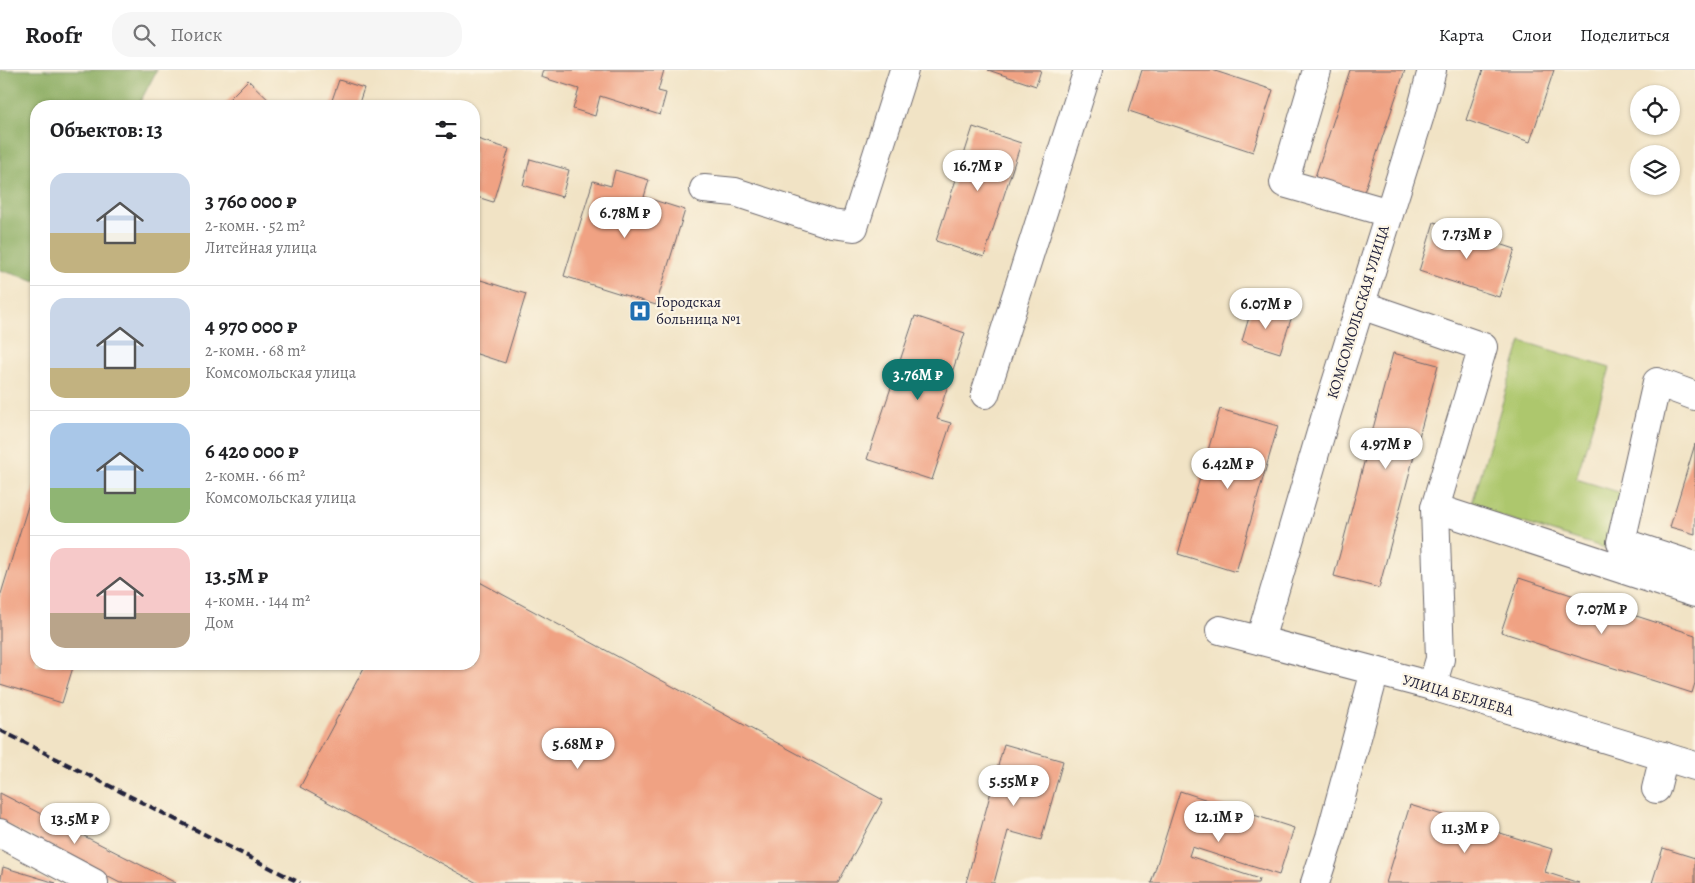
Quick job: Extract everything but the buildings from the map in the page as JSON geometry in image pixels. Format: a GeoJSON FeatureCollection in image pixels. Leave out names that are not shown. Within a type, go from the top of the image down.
{"type":"FeatureCollection","features":[{"type":"Feature","properties":{"kind":"street"},"geometry":{"type":"LineString","coordinates":[[704,189],[735,192],[832,224],[854,227],[904,70]]}},
{"type":"Feature","properties":{"kind":"street"},"geometry":{"type":"LineString","coordinates":[[985,394],[1088,70]]}},
{"type":"Feature","properties":{"kind":"street"},"geometry":{"type":"LineString","coordinates":[[1317,70],[1284,183],[1390,213]]}},
{"type":"Feature","properties":{"kind":"street","name":"КОМСОМОЛЬСКАЯ УЛИЦА"},"geometry":{"type":"LineString","coordinates":[[1260,640],[1327,412],[1390,213],[1432,70]]}},
{"type":"Feature","properties":{"kind":"street"},"geometry":{"type":"LineString","coordinates":[[1361,304],[1483,347],[1435,508],[1440,659],[1432,686]]}},
{"type":"Feature","properties":{"kind":"street"},"geometry":{"type":"LineString","coordinates":[[1695,396],[1657,382],[1621,542],[1695,566]]}},
{"type":"Feature","properties":{"kind":"street"},"geometry":{"type":"LineString","coordinates":[[1435,508],[1695,593]]}},
{"type":"Feature","properties":{"kind":"street","name":"УЛИЦА БЕЛЯЕВА"},"geometry":{"type":"LineString","coordinates":[[1220,630],[1432,686],[1695,766]]}},
{"type":"Feature","properties":{"kind":"street"},"geometry":{"type":"LineString","coordinates":[[1314,883],[1332,828],[1375,671]]}},
{"type":"Feature","properties":{"kind":"street"},"geometry":{"type":"LineString","coordinates":[[1656,789],[1664,756]]}},
{"type":"Feature","properties":{"kind":"street"},"geometry":{"type":"LineString","coordinates":[[0,834],[66,876],[94,883]]}},
{"type":"Feature","properties":{"kind":"green space"},"geometry":{"type":"Polygon","coordinates":[[[0,70],[157,70],[141,100],[30,100],[30,279],[0,270],[0,70]]]}},
{"type":"Feature","properties":{"kind":"green space"},"geometry":{"type":"Polygon","coordinates":[[[1521,341],[1610,368],[1576,479],[1622,493],[1605,548],[1471,507],[1521,341]]]}},
{"type":"Feature","properties":{"kind":"railway"},"geometry":{"type":"LineString","coordinates":[[0,730],[300,883]]}},
{"type":"Feature","properties":{"kind":"place","name":"Городская больница №1"},"geometry":{"type":"Point","coordinates":[640,311]}}]}
